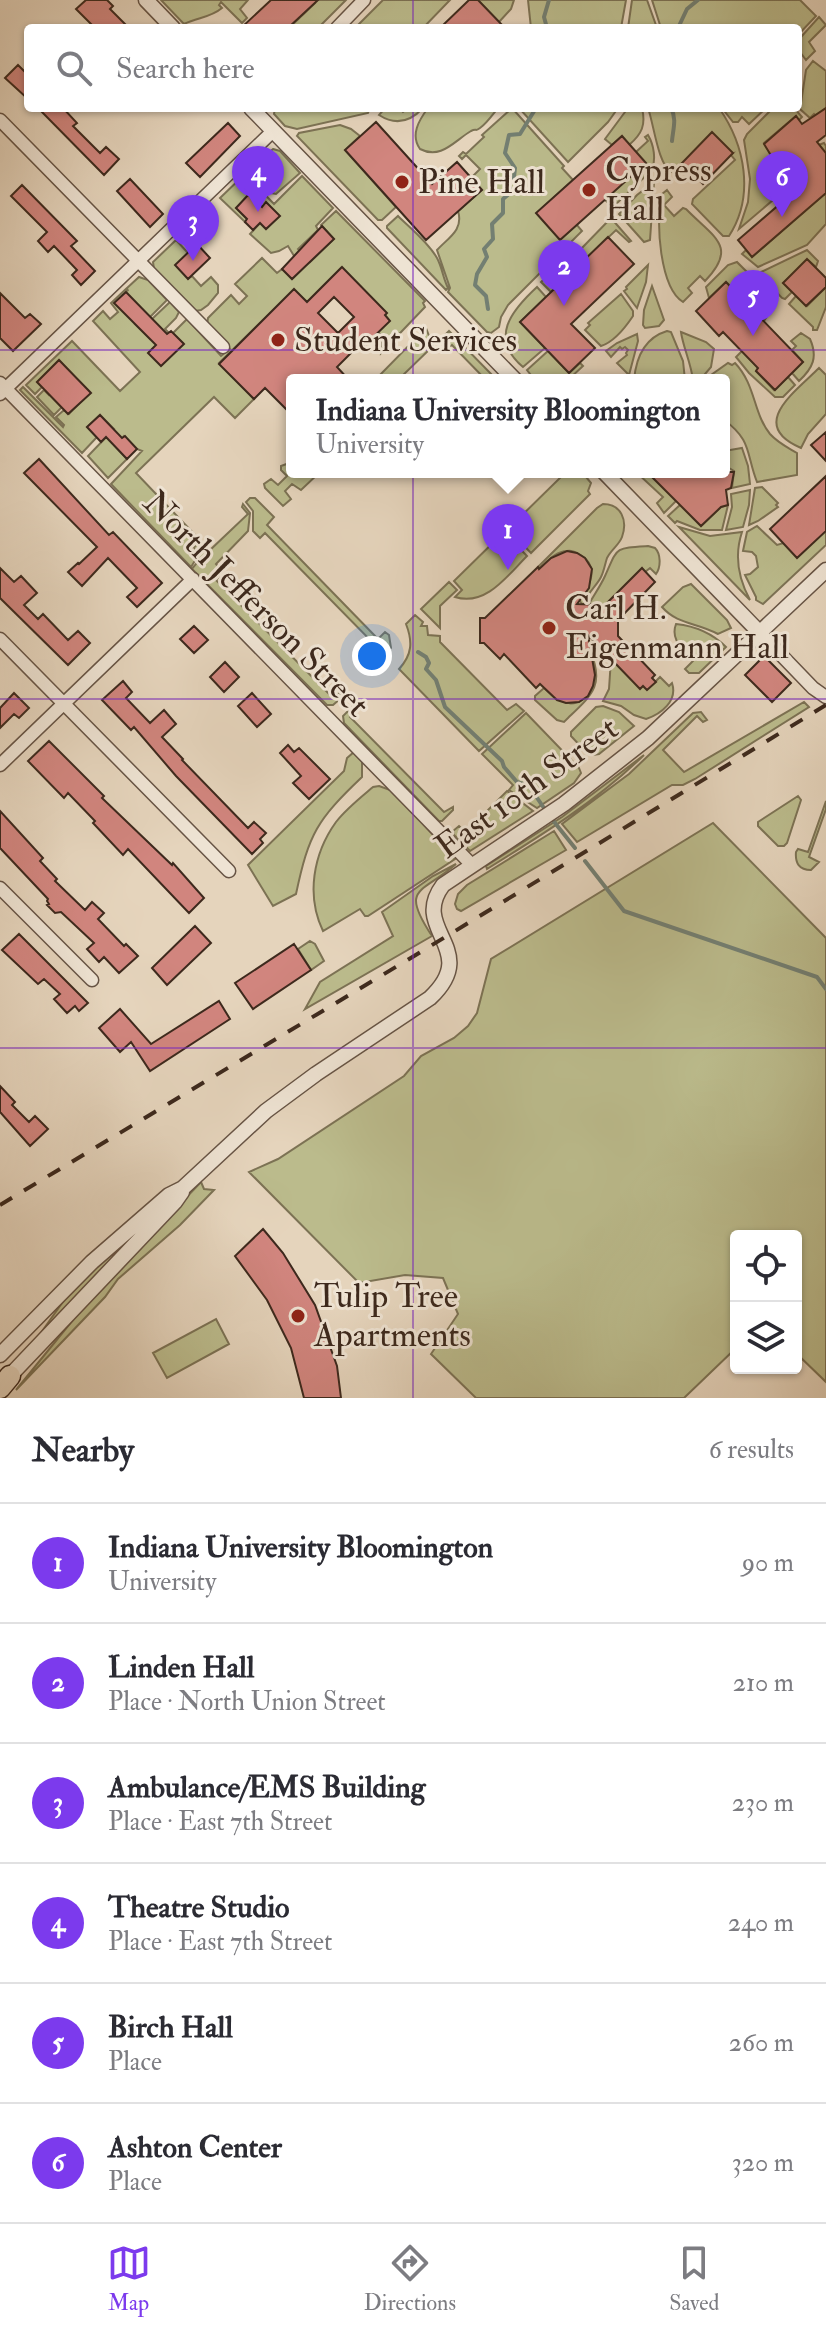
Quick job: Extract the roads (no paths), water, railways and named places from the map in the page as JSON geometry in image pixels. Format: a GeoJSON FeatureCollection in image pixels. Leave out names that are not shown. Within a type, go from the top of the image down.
{"type":"FeatureCollection","features":[{"type":"Feature","properties":{"kind":"street"},"geometry":{"type":"LineString","coordinates":[[146,0],[169,24]]}},
{"type":"Feature","properties":{"kind":"street"},"geometry":{"type":"LineString","coordinates":[[341,24],[364,0]]}},
{"type":"Feature","properties":{"kind":"street"},"geometry":{"type":"LineString","coordinates":[[257,112],[509,374]]}},
{"type":"Feature","properties":{"kind":"street"},"geometry":{"type":"LineString","coordinates":[[0,120],[223,347]]}},
{"type":"Feature","properties":{"kind":"street"},"geometry":{"type":"LineString","coordinates":[[2,388],[273,131]]}},
{"type":"Feature","properties":{"kind":"street","name":"North Jefferson Street"},"geometry":{"type":"LineString","coordinates":[[2,388],[472,865]]}},
{"type":"Feature","properties":{"kind":"street"},"geometry":{"type":"LineString","coordinates":[[610,478],[813,688],[826,697]]}},
{"type":"Feature","properties":{"kind":"street","name":"East 10th Street"},"geometry":{"type":"LineString","coordinates":[[0,1355],[92,1262],[169,1195],[183,1188],[266,1111],[437,992],[447,977],[451,962],[435,923],[435,899],[443,885],[551,814],[648,738],[826,570]]}},
{"type":"Feature","properties":{"kind":"street"},"geometry":{"type":"LineString","coordinates":[[0,765],[193,579]]}},
{"type":"Feature","properties":{"kind":"street"},"geometry":{"type":"LineString","coordinates":[[0,639],[229,871]]}},
{"type":"Feature","properties":{"kind":"street"},"geometry":{"type":"LineString","coordinates":[[0,888],[92,980]]}},
{"type":"Feature","properties":{"kind":"street","name":"East 10th Street"},"geometry":{"type":"LineString","coordinates":[[3,1383],[175,1202],[183,1188]]}},
{"type":"Feature","properties":{"kind":"waterway"},"geometry":{"type":"LineString","coordinates":[[546,24],[544,17],[549,0]]}},
{"type":"Feature","properties":{"kind":"waterway"},"geometry":{"type":"LineString","coordinates":[[680,24],[687,9],[698,0]]}},
{"type":"Feature","properties":{"kind":"waterway"},"geometry":{"type":"LineString","coordinates":[[488,309],[486,296],[475,285],[477,274],[487,257],[484,249],[493,239],[492,224],[503,213],[503,199],[510,193],[510,181],[514,177],[515,168],[505,153],[509,135],[520,134],[534,112]]}},
{"type":"Feature","properties":{"kind":"waterway"},"geometry":{"type":"LineString","coordinates":[[672,141],[673,112]]}},
{"type":"Feature","properties":{"kind":"waterway"},"geometry":{"type":"LineString","coordinates":[[418,652],[429,663],[426,669],[436,680],[445,707],[502,761],[517,782],[529,786],[546,811]]}},
{"type":"Feature","properties":{"kind":"waterway"},"geometry":{"type":"LineString","coordinates":[[551,818],[575,848]]}},
{"type":"Feature","properties":{"kind":"waterway"},"geometry":{"type":"LineString","coordinates":[[585,861],[624,911],[817,977],[826,989]]}},
{"type":"Feature","properties":{"kind":"railway"},"geometry":{"type":"LineString","coordinates":[[0,1205],[826,705]]}},
{"type":"Feature","properties":{"kind":"place","name":"Pine Hall"},"geometry":{"type":"Point","coordinates":[402,182]}},
{"type":"Feature","properties":{"kind":"place","name":"Cypress Hall"},"geometry":{"type":"Point","coordinates":[589,190]}},
{"type":"Feature","properties":{"kind":"place","name":"Theatre Studio"},"geometry":{"type":"Point","coordinates":[258,212]}},
{"type":"Feature","properties":{"kind":"place","name":"Ashton Center"},"geometry":{"type":"Point","coordinates":[782,217]}},
{"type":"Feature","properties":{"kind":"place","name":"Ambulance/EMS Building"},"geometry":{"type":"Point","coordinates":[193,261]}},
{"type":"Feature","properties":{"kind":"place","name":"Linden Hall"},"geometry":{"type":"Point","coordinates":[564,306]}},
{"type":"Feature","properties":{"kind":"place","name":"Birch Hall"},"geometry":{"type":"Point","coordinates":[753,336]}},
{"type":"Feature","properties":{"kind":"place","name":"Student Services"},"geometry":{"type":"Point","coordinates":[278,340]}},
{"type":"Feature","properties":{"kind":"place","name":"Indiana University Bloomington"},"geometry":{"type":"Point","coordinates":[508,570]}},
{"type":"Feature","properties":{"kind":"place","name":"Carl H. Eigenmann Hall"},"geometry":{"type":"Point","coordinates":[549,628]}},
{"type":"Feature","properties":{"kind":"place","name":"Tulip Tree Apartments"},"geometry":{"type":"Point","coordinates":[298,1316]}}]}
